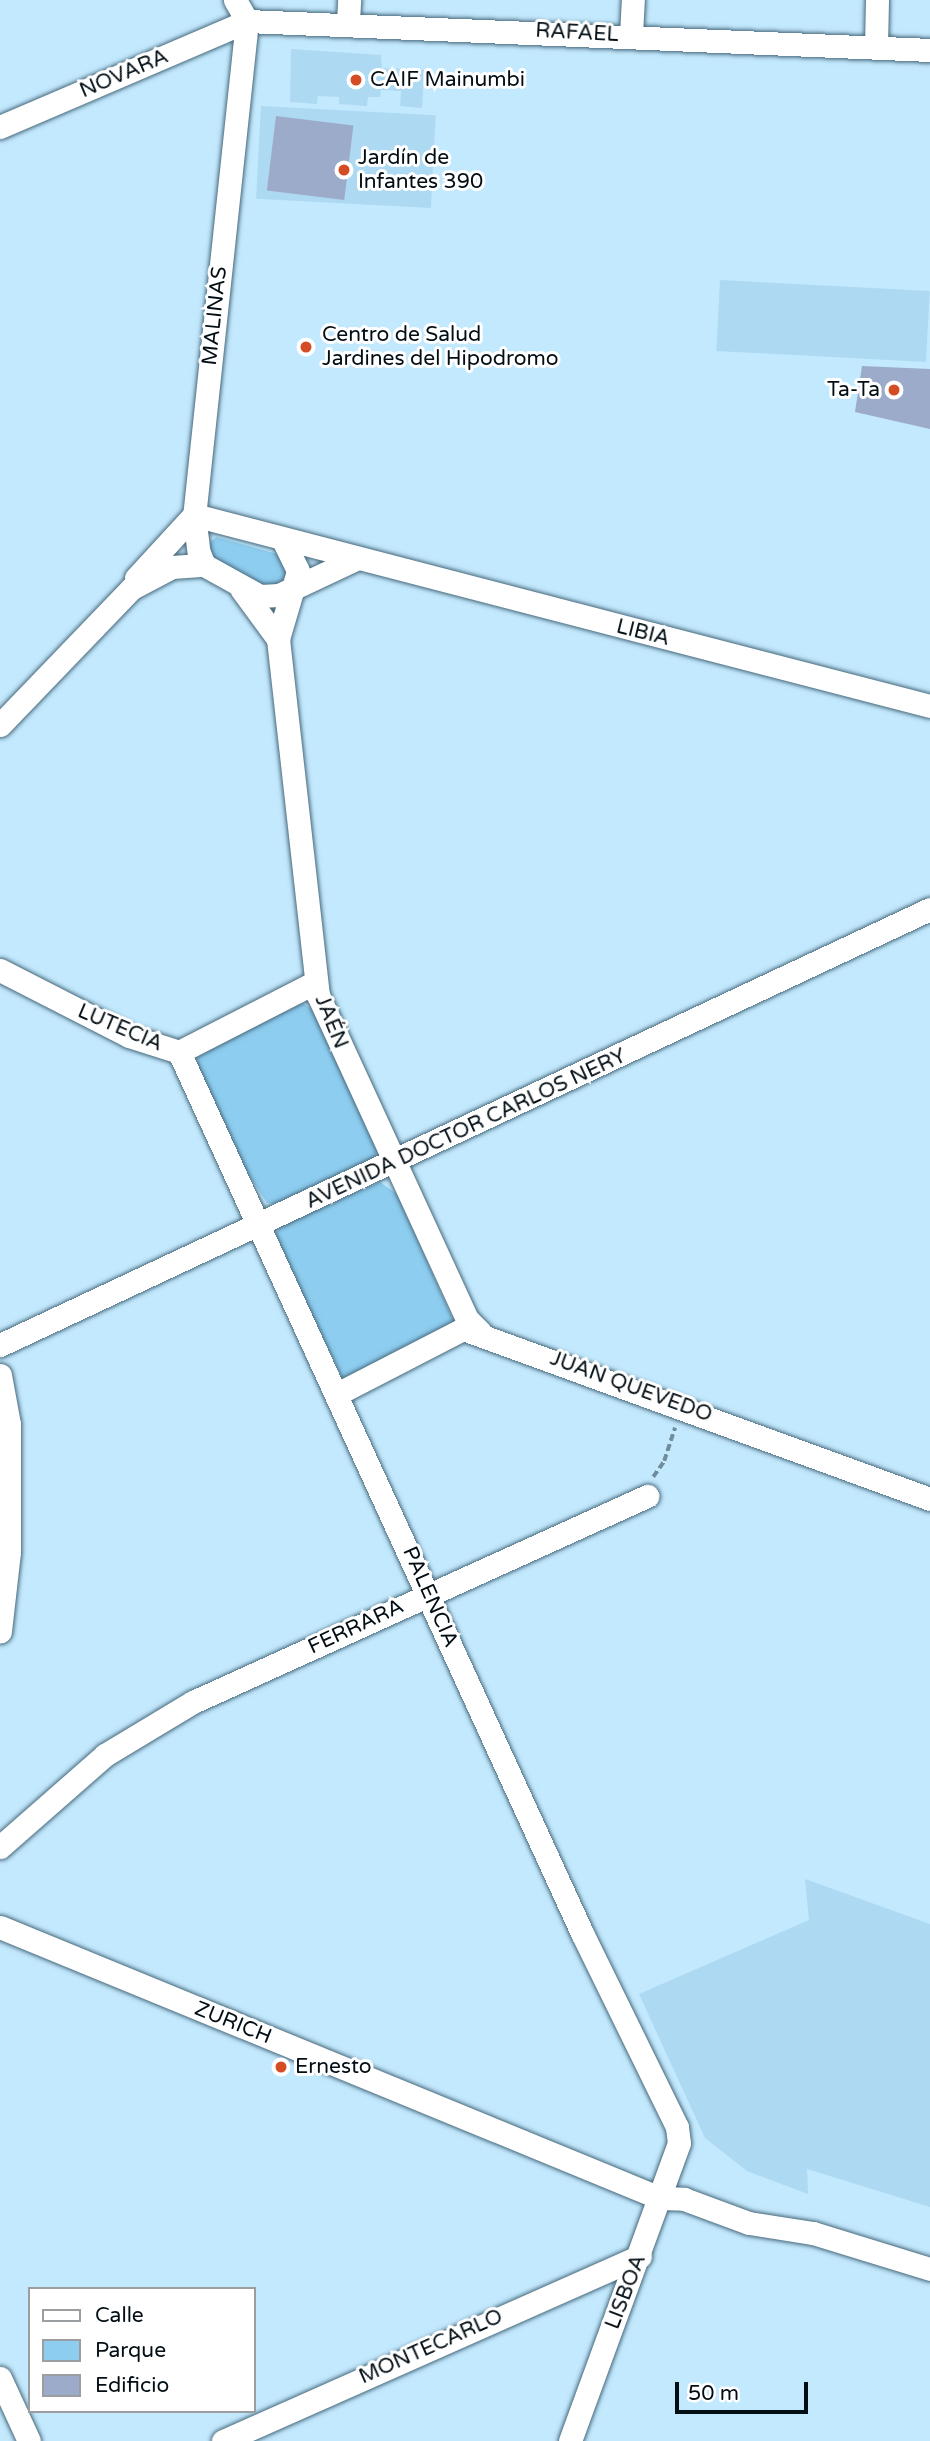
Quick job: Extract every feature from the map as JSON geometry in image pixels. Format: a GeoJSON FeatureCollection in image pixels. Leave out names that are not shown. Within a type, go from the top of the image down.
{"type":"FeatureCollection","features":[{"type":"Feature","properties":{"kind":"street"},"geometry":{"type":"LineString","coordinates":[[235,0],[247,21]]}},
{"type":"Feature","properties":{"kind":"street"},"geometry":{"type":"LineString","coordinates":[[631,35],[633,0]]}},
{"type":"Feature","properties":{"kind":"street"},"geometry":{"type":"LineString","coordinates":[[876,47],[877,0]]}},
{"type":"Feature","properties":{"kind":"street","name":"RAFAEL"},"geometry":{"type":"LineString","coordinates":[[247,21],[348,11],[631,35],[930,50]]}},
{"type":"Feature","properties":{"kind":"street","name":"NOVARA"},"geometry":{"type":"LineString","coordinates":[[0,127],[247,21]]}},
{"type":"Feature","properties":{"kind":"street","name":"MALINAS"},"geometry":{"type":"LineString","coordinates":[[204,565],[194,515],[247,21]]}},
{"type":"Feature","properties":{"kind":"street"},"geometry":{"type":"LineString","coordinates":[[132,588],[138,574],[194,515]]}},
{"type":"Feature","properties":{"kind":"street","name":"LIBIA"},"geometry":{"type":"LineString","coordinates":[[194,515],[284,542],[930,706]]}},
{"type":"Feature","properties":{"kind":"street"},"geometry":{"type":"LineString","coordinates":[[284,542],[294,555],[299,571],[296,588]]}},
{"type":"Feature","properties":{"kind":"street"},"geometry":{"type":"LineString","coordinates":[[0,725],[132,588],[172,567],[204,565],[243,590],[260,596],[296,588],[356,559]]}},
{"type":"Feature","properties":{"kind":"street","name":"JAÉN"},"geometry":{"type":"LineString","coordinates":[[296,588],[278,639],[316,982],[328,1022],[467,1320],[480,1332]]}},
{"type":"Feature","properties":{"kind":"street","name":"JAÉN"},"geometry":{"type":"LineString","coordinates":[[243,590],[278,639]]}},
{"type":"Feature","properties":{"kind":"street","name":"AVENIDA DOCTOR CARLOS NERY"},"geometry":{"type":"LineString","coordinates":[[0,1345],[396,1163],[930,909]]}},
{"type":"Feature","properties":{"kind":"street","name":"LUTECIA"},"geometry":{"type":"LineString","coordinates":[[0,970],[130,1036],[179,1052],[316,982]]}},
{"type":"Feature","properties":{"kind":"street","name":"PALENCIA"},"geometry":{"type":"LineString","coordinates":[[179,1052],[582,1933],[677,2127],[679,2143]]}},
{"type":"Feature","properties":{"kind":"street","name":"JUAN QUEVEDO"},"geometry":{"type":"LineString","coordinates":[[337,1394],[463,1329],[480,1332],[930,1499]]}},
{"type":"Feature","properties":{"kind":"street"},"geometry":{"type":"LineString","coordinates":[[0,1376],[9,1424],[9,1552],[0,1631]]}},
{"type":"Feature","properties":{"kind":"street","name":"FERRARA"},"geometry":{"type":"LineString","coordinates":[[0,1847],[96,1762],[167,1716],[428,1594],[648,1496]]}},
{"type":"Feature","properties":{"kind":"street","name":"ZURICH"},"geometry":{"type":"LineString","coordinates":[[0,1927],[660,2198],[684,2199],[749,2223],[813,2233],[930,2269]]}},
{"type":"Feature","properties":{"kind":"street","name":"LISBOA"},"geometry":{"type":"LineString","coordinates":[[570,2441],[640,2256],[679,2143]]}},
{"type":"Feature","properties":{"kind":"street","name":"MONTECARLO"},"geometry":{"type":"LineString","coordinates":[[223,2441],[640,2256]]}},
{"type":"Feature","properties":{"kind":"street"},"geometry":{"type":"LineString","coordinates":[[0,2378],[29,2441]]}},
{"type":"Feature","properties":{"kind":"path"},"geometry":{"type":"LineString","coordinates":[[648,1496],[649,1483],[676,1432],[672,1414],[675,1403]]}},
{"type":"Feature","properties":{"kind":"shaded area","name":"CAIF Mainumbi"},"geometry":{"type":"Polygon","coordinates":[[[291,49],[381,55],[382,68],[424,70],[422,108],[400,106],[401,91],[381,90],[380,97],[368,97],[367,106],[339,104],[339,97],[318,96],[317,104],[290,102],[291,49]]]}},
{"type":"Feature","properties":{"kind":"shaded area","name":"Jardín de Infantes 390"},"geometry":{"type":"Polygon","coordinates":[[[261,106],[436,115],[431,208],[256,199],[261,106]]]}},
{"type":"Feature","properties":{"kind":"shaded area"},"geometry":{"type":"Polygon","coordinates":[[[720,280],[930,291],[926,362],[716,351],[720,280]]]}},
{"type":"Feature","properties":{"kind":"shaded area"},"geometry":{"type":"Polygon","coordinates":[[[805,1879],[930,1924],[930,2207],[807,2169],[808,2194],[747,2171],[705,2138],[639,1994],[809,1920],[805,1879]]]}},
{"type":"Feature","properties":{"kind":"green space"},"geometry":{"type":"Polygon","coordinates":[[[216,537],[288,557],[294,577],[266,588],[212,561],[206,546],[216,537]]]}},
{"type":"Feature","properties":{"kind":"green space"},"geometry":{"type":"Polygon","coordinates":[[[301,1002],[314,1011],[378,1150],[373,1158],[276,1204],[267,1203],[235,1153],[198,1068],[198,1058],[202,1050],[292,1003],[301,1002]]]}},
{"type":"Feature","properties":{"kind":"green space"},"geometry":{"type":"Polygon","coordinates":[[[380,1182],[397,1194],[454,1322],[344,1381],[274,1236],[282,1225],[380,1182]]]}},
{"type":"Feature","properties":{"kind":"building"},"geometry":{"type":"Polygon","coordinates":[[[276,116],[353,126],[344,200],[267,190],[276,116]]]}},
{"type":"Feature","properties":{"kind":"building","name":"Ta-Ta"},"geometry":{"type":"Polygon","coordinates":[[[862,366],[930,369],[930,429],[855,412],[862,366]]]}},
{"type":"Feature","properties":{"kind":"place","name":"CAIF Mainumbi"},"geometry":{"type":"Point","coordinates":[356,80]}},
{"type":"Feature","properties":{"kind":"place","name":"Jardín de Infantes 390"},"geometry":{"type":"Point","coordinates":[344,170]}},
{"type":"Feature","properties":{"kind":"place","name":"Centro de Salud Jardines del Hipodromo"},"geometry":{"type":"Point","coordinates":[306,347]}},
{"type":"Feature","properties":{"kind":"place","name":"Ta-Ta"},"geometry":{"type":"Point","coordinates":[894,390]}},
{"type":"Feature","properties":{"kind":"place","name":"Ernesto"},"geometry":{"type":"Point","coordinates":[281,2067]}}]}
